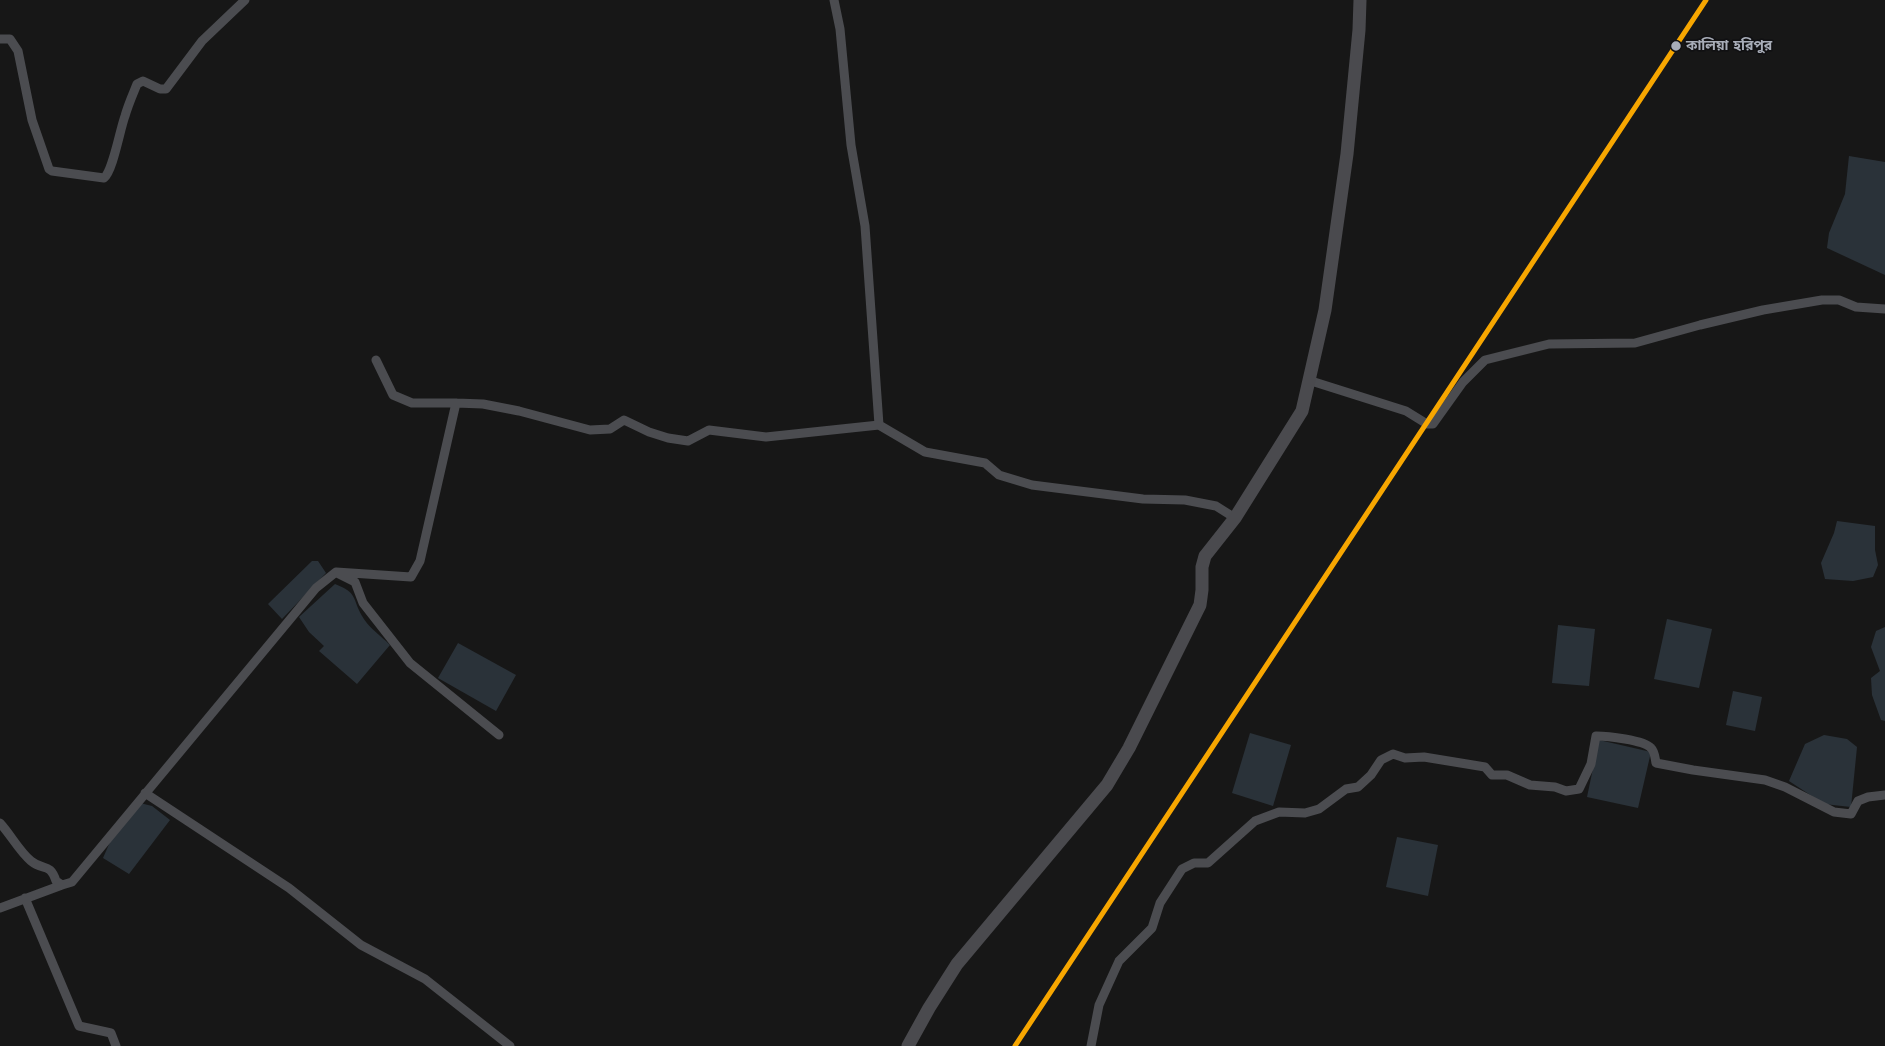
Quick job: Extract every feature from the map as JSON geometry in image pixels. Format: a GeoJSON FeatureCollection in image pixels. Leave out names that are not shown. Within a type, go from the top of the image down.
{"type":"FeatureCollection","features":[{"type":"Feature","properties":{"kind":"main road"},"geometry":{"type":"LineString","coordinates":[[908,1046],[929,1008],[957,964],[1107,785],[1129,748],[1200,605],[1202,590],[1202,567],[1205,556],[1235,518],[1302,411],[1325,310],[1347,154],[1359,30],[1360,0]]}},
{"type":"Feature","properties":{"kind":"street"},"geometry":{"type":"LineString","coordinates":[[0,39],[10,39],[18,51],[32,120],[49,169],[52,171],[104,178],[107,176],[112,165],[124,117],[137,84],[143,81],[160,89],[166,89],[202,41],[245,0]]}},
{"type":"Feature","properties":{"kind":"street"},"geometry":{"type":"LineString","coordinates":[[834,0],[840,29],[851,145],[865,226],[879,425]]}},
{"type":"Feature","properties":{"kind":"street"},"geometry":{"type":"LineString","coordinates":[[1308,380],[1406,411],[1427,424],[1433,424],[1463,382],[1485,360],[1549,344],[1635,343],[1756,311],[1822,300],[1839,300],[1856,307],[1885,309]]}},
{"type":"Feature","properties":{"kind":"street"},"geometry":{"type":"LineString","coordinates":[[376,360],[393,395],[412,403],[483,404],[519,411],[590,430],[610,429],[624,420],[649,432],[668,438],[688,441],[709,430],[766,437],[879,425],[925,452],[985,463],[999,475],[1032,485],[1143,499],[1185,500],[1216,506],[1235,518]]}},
{"type":"Feature","properties":{"kind":"street"},"geometry":{"type":"LineString","coordinates":[[0,908],[72,882],[316,588],[336,572],[411,577],[420,561],[456,403]]}},
{"type":"Feature","properties":{"kind":"street"},"geometry":{"type":"LineString","coordinates":[[336,572],[355,582],[363,603],[410,662],[499,735]]}},
{"type":"Feature","properties":{"kind":"street"},"geometry":{"type":"LineString","coordinates":[[1091,1046],[1099,1005],[1119,961],[1152,928],[1160,903],[1182,869],[1194,863],[1208,863],[1256,821],[1278,812],[1305,813],[1319,809],[1346,789],[1358,787],[1371,775],[1381,760],[1393,754],[1405,758],[1424,757],[1485,767],[1492,775],[1507,774],[1530,786],[1555,787],[1566,790],[1579,789],[1591,764],[1596,736],[1606,736],[1638,741],[1651,748],[1656,763],[1692,770],[1765,780],[1785,787],[1834,812],[1852,814],[1858,801],[1868,796],[1885,795]]}},
{"type":"Feature","properties":{"kind":"street"},"geometry":{"type":"LineString","coordinates":[[145,793],[290,888],[361,945],[425,979],[510,1046]]}},
{"type":"Feature","properties":{"kind":"street"},"geometry":{"type":"LineString","coordinates":[[0,823],[28,858],[34,863],[49,868],[56,881],[62,885]]}},
{"type":"Feature","properties":{"kind":"street"},"geometry":{"type":"LineString","coordinates":[[25,898],[79,1026],[111,1033],[116,1046]]}},
{"type":"Feature","properties":{"kind":"shaded area"},"geometry":{"type":"Polygon","coordinates":[[[1849,156],[1885,162],[1885,275],[1827,248],[1829,233],[1845,194],[1849,156]]]}},
{"type":"Feature","properties":{"kind":"shaded area"},"geometry":{"type":"Polygon","coordinates":[[[1837,521],[1875,526],[1875,550],[1878,565],[1873,577],[1853,581],[1825,579],[1821,563],[1834,533],[1837,521]]]}},
{"type":"Feature","properties":{"kind":"shaded area"},"geometry":{"type":"Polygon","coordinates":[[[312,561],[318,561],[326,573],[282,619],[268,604],[312,561]]]}},
{"type":"Feature","properties":{"kind":"shaded area"},"geometry":{"type":"Polygon","coordinates":[[[335,584],[351,593],[359,610],[371,628],[390,645],[357,684],[319,651],[324,646],[309,632],[299,617],[335,584]]]}},
{"type":"Feature","properties":{"kind":"shaded area"},"geometry":{"type":"Polygon","coordinates":[[[1667,619],[1712,629],[1699,688],[1654,679],[1667,619]]]}},
{"type":"Feature","properties":{"kind":"shaded area"},"geometry":{"type":"Polygon","coordinates":[[[1558,625],[1595,629],[1589,686],[1552,683],[1558,625]]]}},
{"type":"Feature","properties":{"kind":"shaded area"},"geometry":{"type":"Polygon","coordinates":[[[1885,627],[1885,721],[1881,720],[1872,695],[1871,678],[1880,671],[1871,647],[1876,631],[1885,627]]]}},
{"type":"Feature","properties":{"kind":"shaded area"},"geometry":{"type":"Polygon","coordinates":[[[458,643],[516,675],[496,711],[438,678],[458,643]]]}},
{"type":"Feature","properties":{"kind":"shaded area"},"geometry":{"type":"Polygon","coordinates":[[[1733,691],[1762,697],[1755,731],[1726,725],[1733,691]]]}},
{"type":"Feature","properties":{"kind":"shaded area"},"geometry":{"type":"Polygon","coordinates":[[[1250,733],[1291,745],[1273,806],[1232,793],[1250,733]]]}},
{"type":"Feature","properties":{"kind":"shaded area"},"geometry":{"type":"Polygon","coordinates":[[[1824,735],[1847,739],[1857,747],[1851,807],[1824,804],[1789,781],[1805,744],[1824,735]]]}},
{"type":"Feature","properties":{"kind":"shaded area"},"geometry":{"type":"Polygon","coordinates":[[[1599,740],[1651,752],[1638,808],[1587,797],[1599,740]]]}},
{"type":"Feature","properties":{"kind":"shaded area"},"geometry":{"type":"Polygon","coordinates":[[[140,803],[152,806],[170,820],[129,874],[103,858],[110,842],[140,803]]]}},
{"type":"Feature","properties":{"kind":"shaded area"},"geometry":{"type":"Polygon","coordinates":[[[1397,837],[1438,845],[1428,896],[1386,887],[1397,837]]]}},
{"type":"Feature","properties":{"kind":"transit line"},"geometry":{"type":"LineString","coordinates":[[1015,1046],[1706,0]]}},
{"type":"Feature","properties":{"kind":"place","name":"কালিয়া হরিপুর"},"geometry":{"type":"Point","coordinates":[1676,46]}}]}
